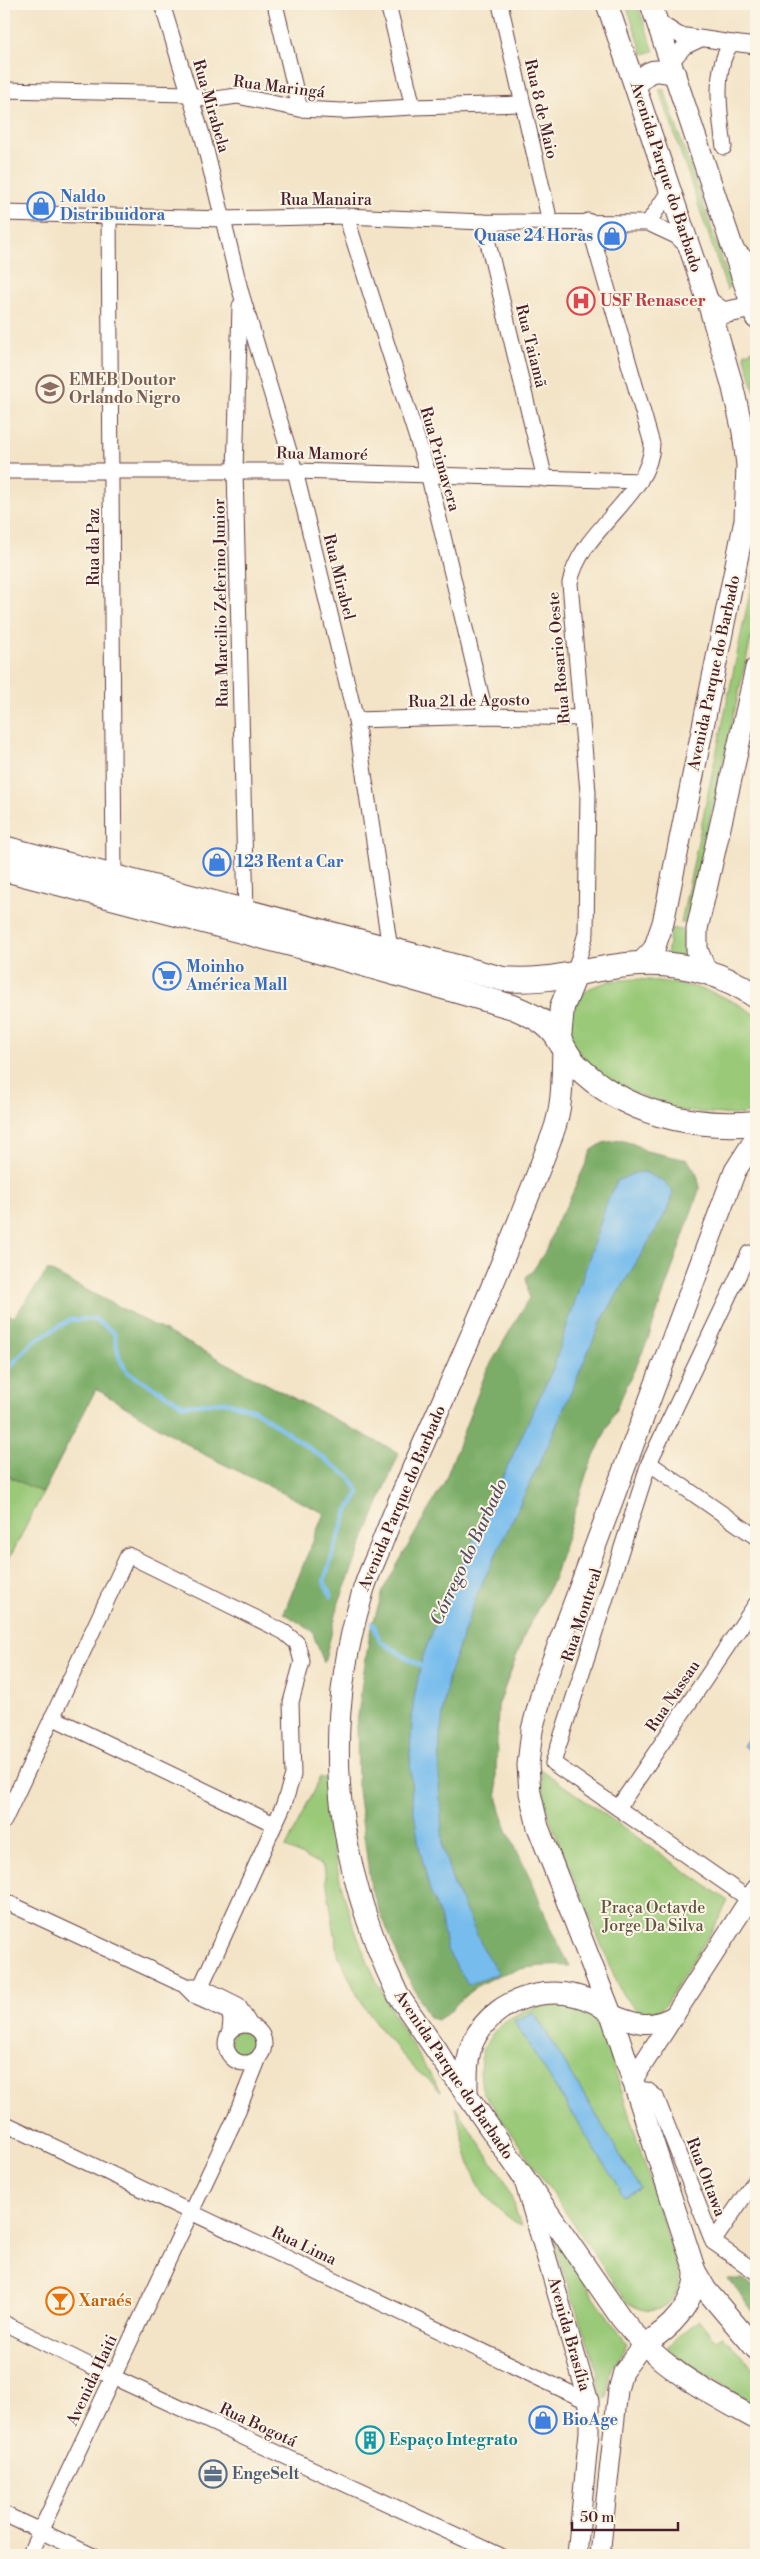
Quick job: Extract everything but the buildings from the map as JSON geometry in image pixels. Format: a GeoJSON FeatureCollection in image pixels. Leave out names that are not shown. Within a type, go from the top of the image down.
{"type":"FeatureCollection","features":[{"type":"Feature","properties":{"kind":"main road","name":"Avenida Parque do Barbado"},"geometry":{"type":"LineString","coordinates":[[607,4],[708,302],[743,432],[747,465],[745,520],[663,923],[654,949],[640,964]]}},
{"type":"Feature","properties":{"kind":"main road"},"geometry":{"type":"LineString","coordinates":[[654,12],[730,244],[755,310],[723,313],[708,302]]}},
{"type":"Feature","properties":{"kind":"main road"},"geometry":{"type":"LineString","coordinates":[[636,87],[648,72],[673,68]]}},
{"type":"Feature","properties":{"kind":"main road"},"geometry":{"type":"LineString","coordinates":[[706,971],[697,950],[698,924],[756,668]]}},
{"type":"Feature","properties":{"kind":"main road"},"geometry":{"type":"LineString","coordinates":[[4,848],[503,979],[526,981],[640,964],[680,966],[706,971],[743,987],[756,996]]}},
{"type":"Feature","properties":{"kind":"main road"},"geometry":{"type":"LineString","coordinates":[[4,869],[314,950],[514,1006],[539,1020],[587,1076],[618,1097],[651,1112],[675,1119],[712,1125],[756,1123]]}},
{"type":"Feature","properties":{"kind":"main road"},"geometry":{"type":"LineString","coordinates":[[561,1044],[562,1007],[575,975]]}},
{"type":"Feature","properties":{"kind":"main road","name":"Avenida Parque do Barbado"},"geometry":{"type":"LineString","coordinates":[[561,1044],[562,1083],[557,1121],[516,1230],[395,1508],[362,1594],[343,1676],[336,1746],[344,1829],[361,1901],[381,1958],[398,1995],[621,2318],[643,2345],[668,2366],[695,2385],[756,2419]]}},
{"type":"Feature","properties":{"kind":"main road"},"geometry":{"type":"LineString","coordinates":[[756,1138],[735,1171],[545,1681],[532,1730],[528,1774],[530,1793],[538,1827],[634,2086],[695,2271],[706,2290],[756,2348]]}},
{"type":"Feature","properties":{"kind":"main road"},"geometry":{"type":"LineString","coordinates":[[467,2095],[467,2076],[472,2043],[491,2016],[524,1998],[547,1992],[570,1995],[604,2009]]}},
{"type":"Feature","properties":{"kind":"main road"},"geometry":{"type":"LineString","coordinates":[[643,2345],[663,2330],[685,2307],[692,2295],[695,2271]]}},
{"type":"Feature","properties":{"kind":"street","name":"Rua Mirabela"},"geometry":{"type":"LineString","coordinates":[[162,4],[224,219]]}},
{"type":"Feature","properties":{"kind":"street"},"geometry":{"type":"LineString","coordinates":[[275,4],[300,109]]}},
{"type":"Feature","properties":{"kind":"street"},"geometry":{"type":"LineString","coordinates":[[388,4],[413,107]]}},
{"type":"Feature","properties":{"kind":"street","name":"Rua 8 de Maio"},"geometry":{"type":"LineString","coordinates":[[500,4],[550,222]]}},
{"type":"Feature","properties":{"kind":"street"},"geometry":{"type":"LineString","coordinates":[[654,12],[675,33],[701,40],[756,46]]}},
{"type":"Feature","properties":{"kind":"street"},"geometry":{"type":"LineString","coordinates":[[673,68],[684,47],[701,40]]}},
{"type":"Feature","properties":{"kind":"street"},"geometry":{"type":"LineString","coordinates":[[724,147],[719,109],[720,81],[726,50],[732,43]]}},
{"type":"Feature","properties":{"kind":"street","name":"Rua Maringá"},"geometry":{"type":"LineString","coordinates":[[4,90],[189,94],[210,100],[237,96],[300,109],[342,111],[522,104]]}},
{"type":"Feature","properties":{"kind":"street"},"geometry":{"type":"LineString","coordinates":[[648,222],[670,190]]}},
{"type":"Feature","properties":{"kind":"street","name":"Rua Manaira"},"geometry":{"type":"LineString","coordinates":[[4,213],[224,219],[346,216],[483,222],[648,222],[676,236],[689,248]]}},
{"type":"Feature","properties":{"kind":"street","name":"Rua da Paz"},"geometry":{"type":"LineString","coordinates":[[109,216],[114,878]]}},
{"type":"Feature","properties":{"kind":"street","name":"Rua Primavera"},"geometry":{"type":"LineString","coordinates":[[346,216],[428,473],[486,716]]}},
{"type":"Feature","properties":{"kind":"street","name":"Rua Mirabel"},"geometry":{"type":"LineString","coordinates":[[224,219],[241,293],[295,471],[356,720],[390,949]]}},
{"type":"Feature","properties":{"kind":"street","name":"Rua Rosario Oeste"},"geometry":{"type":"LineString","coordinates":[[575,975],[579,956],[585,942],[588,892],[588,792],[570,583],[573,567],[587,544],[640,481],[652,455],[651,436],[628,366],[588,221]]}},
{"type":"Feature","properties":{"kind":"street","name":"Rua Taiamã"},"geometry":{"type":"LineString","coordinates":[[483,222],[545,478]]}},
{"type":"Feature","properties":{"kind":"street"},"geometry":{"type":"LineString","coordinates":[[730,244],[756,267]]}},
{"type":"Feature","properties":{"kind":"street","name":"Rua Marcilio Zeferino Junior"},"geometry":{"type":"LineString","coordinates":[[241,293],[235,470],[246,912]]}},
{"type":"Feature","properties":{"kind":"street","name":"Rua Mamoré"},"geometry":{"type":"LineString","coordinates":[[4,470],[235,470],[428,473],[640,481]]}},
{"type":"Feature","properties":{"kind":"street","name":"Rua 21 de Agosto"},"geometry":{"type":"LineString","coordinates":[[356,720],[486,716],[582,718]]}},
{"type":"Feature","properties":{"kind":"street","name":"Rua Montreal"},"geometry":{"type":"LineString","coordinates":[[752,1255],[649,1463],[553,1763],[754,1897]]}},
{"type":"Feature","properties":{"kind":"street"},"geometry":{"type":"LineString","coordinates":[[649,1463],[756,1537]]}},
{"type":"Feature","properties":{"kind":"street"},"geometry":{"type":"LineString","coordinates":[[4,1821],[128,1555],[284,1632],[296,1644],[302,1662],[291,1702],[293,1775],[284,1804],[198,1991]]}},
{"type":"Feature","properties":{"kind":"street","name":"Rua Nassau"},"geometry":{"type":"LineString","coordinates":[[618,1808],[756,1604]]}},
{"type":"Feature","properties":{"kind":"street"},"geometry":{"type":"LineString","coordinates":[[52,1717],[274,1824]]}},
{"type":"Feature","properties":{"kind":"street"},"geometry":{"type":"LineString","coordinates":[[634,2086],[674,2015],[754,1897]]}},
{"type":"Feature","properties":{"kind":"street"},"geometry":{"type":"LineString","coordinates":[[4,1901],[198,1991],[228,2012],[231,2020],[226,2047],[231,2057],[240,2062],[249,2075],[250,2083]]}},
{"type":"Feature","properties":{"kind":"street","name":"Avenida Haiti"},"geometry":{"type":"LineString","coordinates":[[29,2555],[191,2212],[250,2083],[263,2050],[263,2038],[260,2032],[250,2025],[238,2005],[198,1991]]}},
{"type":"Feature","properties":{"kind":"street"},"geometry":{"type":"LineString","coordinates":[[604,2009],[649,2024],[661,2022],[674,2015]]}},
{"type":"Feature","properties":{"kind":"street"},"geometry":{"type":"LineString","coordinates":[[230,2031],[239,2025],[250,2025]]}},
{"type":"Feature","properties":{"kind":"street"},"geometry":{"type":"LineString","coordinates":[[240,2062],[251,2062],[260,2055]]}},
{"type":"Feature","properties":{"kind":"street","name":"Rua Ottawa"},"geometry":{"type":"LineString","coordinates":[[634,2086],[647,2090],[656,2097],[713,2242],[756,2272]]}},
{"type":"Feature","properties":{"kind":"street","name":"Rua Lima"},"geometry":{"type":"LineString","coordinates":[[4,2123],[589,2402]]}},
{"type":"Feature","properties":{"kind":"street","name":"Avenida Brasília"},"geometry":{"type":"LineString","coordinates":[[522,2175],[589,2402],[589,2432],[577,2555]]}},
{"type":"Feature","properties":{"kind":"street"},"geometry":{"type":"LineString","coordinates":[[713,2242],[756,2179]]}},
{"type":"Feature","properties":{"kind":"street","name":"Rua Bogotá"},"geometry":{"type":"LineString","coordinates":[[4,2323],[113,2377],[499,2555]]}},
{"type":"Feature","properties":{"kind":"street","name":"Avenida Brasília"},"geometry":{"type":"LineString","coordinates":[[600,2555],[618,2390],[622,2372],[643,2345]]}},
{"type":"Feature","properties":{"kind":"street"},"geometry":{"type":"LineString","coordinates":[[4,2514],[91,2555]]}},
{"type":"Feature","properties":{"kind":"green space"},"geometry":{"type":"Polygon","coordinates":[[[626,4],[637,4],[654,51],[643,54],[626,4]]]}},
{"type":"Feature","properties":{"kind":"green space"},"geometry":{"type":"Polygon","coordinates":[[[659,88],[664,90],[730,283],[731,286],[727,290],[659,88]]]}},
{"type":"Feature","properties":{"kind":"green space"},"geometry":{"type":"Polygon","coordinates":[[[755,349],[756,352],[756,396],[744,354],[755,349]]]}},
{"type":"Feature","properties":{"kind":"green space"},"geometry":{"type":"Polygon","coordinates":[[[756,563],[756,617],[686,923],[681,923],[756,563]]]}},
{"type":"Feature","properties":{"kind":"green space"},"geometry":{"type":"Polygon","coordinates":[[[671,928],[686,931],[683,957],[667,955],[671,928]]]}},
{"type":"Feature","properties":{"kind":"green space"},"geometry":{"type":"Polygon","coordinates":[[[636,979],[699,988],[727,999],[756,1015],[756,1112],[734,1115],[674,1110],[601,1078],[571,1043],[570,1014],[579,997],[590,988],[610,981],[636,979]]]}},
{"type":"Feature","properties":{"kind":"green space"},"geometry":{"type":"Polygon","coordinates":[[[620,1140],[634,1144],[646,1151],[688,1160],[697,1175],[700,1187],[647,1342],[587,1472],[554,1578],[525,1633],[498,1706],[496,1774],[498,1800],[507,1830],[534,1886],[550,1928],[570,1966],[542,1966],[514,1970],[488,1980],[461,1999],[448,2013],[436,2020],[429,2017],[402,1966],[371,1889],[358,1790],[357,1725],[370,1633],[384,1588],[444,1483],[486,1372],[529,1298],[526,1277],[534,1269],[548,1247],[556,1222],[568,1203],[592,1150],[603,1143],[620,1140]]]}},
{"type":"Feature","properties":{"kind":"green space"},"geometry":{"type":"Polygon","coordinates":[[[48,1270],[399,1453],[339,1602],[324,1663],[312,1631],[284,1613],[324,1513],[207,1456],[96,1389],[43,1493],[4,1474],[4,1312],[14,1317],[48,1270]]]}},
{"type":"Feature","properties":{"kind":"green space"},"geometry":{"type":"Polygon","coordinates":[[[4,1474],[43,1493],[4,1569],[4,1474]]]}},
{"type":"Feature","properties":{"kind":"green space","name":"Praça Octayde Jorge Da Silva"},"geometry":{"type":"Polygon","coordinates":[[[540,1769],[728,1901],[715,1926],[665,2005],[659,2011],[653,2013],[641,2012],[621,1992],[558,1841],[546,1807],[540,1769]]]}},
{"type":"Feature","properties":{"kind":"green space"},"geometry":{"type":"Polygon","coordinates":[[[320,1777],[326,1779],[330,1824],[337,1866],[347,1906],[360,1944],[395,2017],[441,2091],[416,2070],[386,2037],[359,1999],[338,1954],[324,1866],[286,1848],[320,1777]]]}},
{"type":"Feature","properties":{"kind":"green space"},"geometry":{"type":"Polygon","coordinates":[[[555,2005],[580,2011],[592,2017],[601,2026],[678,2269],[679,2281],[677,2291],[666,2306],[657,2310],[638,2308],[627,2302],[483,2092],[480,2073],[482,2057],[487,2042],[495,2030],[507,2020],[521,2013],[537,2007],[555,2005]]]}},
{"type":"Feature","properties":{"kind":"green space"},"geometry":{"type":"Polygon","coordinates":[[[245,2029],[251,2030],[259,2038],[259,2050],[251,2058],[245,2059],[239,2058],[231,2050],[230,2044],[231,2038],[239,2030],[245,2029]]]}},
{"type":"Feature","properties":{"kind":"green space"},"geometry":{"type":"Polygon","coordinates":[[[455,2107],[506,2182],[521,2226],[490,2201],[481,2188],[468,2160],[455,2107]]]}},
{"type":"Feature","properties":{"kind":"green space"},"geometry":{"type":"Polygon","coordinates":[[[551,2235],[627,2344],[612,2368],[606,2398],[601,2401],[597,2371],[551,2235]]]}},
{"type":"Feature","properties":{"kind":"green space"},"geometry":{"type":"Polygon","coordinates":[[[728,2279],[742,2279],[756,2288],[756,2315],[728,2279]]]}},
{"type":"Feature","properties":{"kind":"green space"},"geometry":{"type":"Polygon","coordinates":[[[699,2320],[715,2340],[722,2336],[756,2369],[756,2404],[683,2361],[666,2347],[699,2320]]]}},
{"type":"Feature","properties":{"kind":"water","name":"Córrego do Barbado"},"geometry":{"type":"Polygon","coordinates":[[[644,1172],[663,1181],[673,1192],[667,1211],[602,1320],[549,1443],[478,1592],[448,1677],[440,1737],[439,1784],[443,1849],[454,1886],[486,1954],[499,1973],[468,1985],[447,1950],[440,1916],[430,1891],[419,1846],[412,1798],[410,1754],[413,1704],[422,1659],[437,1619],[554,1366],[607,1202],[617,1181],[635,1173],[644,1172]]]}},
{"type":"Feature","properties":{"kind":"water"},"geometry":{"type":"Polygon","coordinates":[[[752,1732],[756,1735],[749,1750],[743,1746],[752,1732]]]}},
{"type":"Feature","properties":{"kind":"water"},"geometry":{"type":"Polygon","coordinates":[[[534,2012],[640,2188],[624,2196],[514,2021],[534,2012]]]}},
{"type":"Feature","properties":{"kind":"waterway"},"geometry":{"type":"LineString","coordinates":[[4,1373],[33,1342],[70,1320],[95,1319],[114,1333],[119,1357],[127,1372],[184,1405],[225,1402],[255,1410],[350,1477],[359,1493],[347,1512],[324,1581],[331,1596]]}},
{"type":"Feature","properties":{"kind":"waterway"},"geometry":{"type":"LineString","coordinates":[[373,1623],[380,1641],[424,1668]]}},
{"type":"Feature","properties":{"kind":"place","name":"Naldo Distribuidora"},"geometry":{"type":"Point","coordinates":[41,206]}},
{"type":"Feature","properties":{"kind":"place","name":"Quase 24 Horas"},"geometry":{"type":"Point","coordinates":[612,236]}},
{"type":"Feature","properties":{"kind":"place","name":"USF Renascer"},"geometry":{"type":"Point","coordinates":[581,301]}},
{"type":"Feature","properties":{"kind":"place","name":"EMEB Doutor Orlando Nigro"},"geometry":{"type":"Point","coordinates":[50,389]}},
{"type":"Feature","properties":{"kind":"place","name":"123 Rent a Car"},"geometry":{"type":"Point","coordinates":[217,862]}},
{"type":"Feature","properties":{"kind":"place","name":"Moinho América Mall"},"geometry":{"type":"Point","coordinates":[167,976]}},
{"type":"Feature","properties":{"kind":"place","name":"Xaraés"},"geometry":{"type":"Point","coordinates":[60,2301]}},
{"type":"Feature","properties":{"kind":"place","name":"BioAge"},"geometry":{"type":"Point","coordinates":[543,2420]}},
{"type":"Feature","properties":{"kind":"place","name":"Espaço Integrato"},"geometry":{"type":"Point","coordinates":[370,2440]}},
{"type":"Feature","properties":{"kind":"place","name":"EngeSelt"},"geometry":{"type":"Point","coordinates":[213,2474]}}]}
